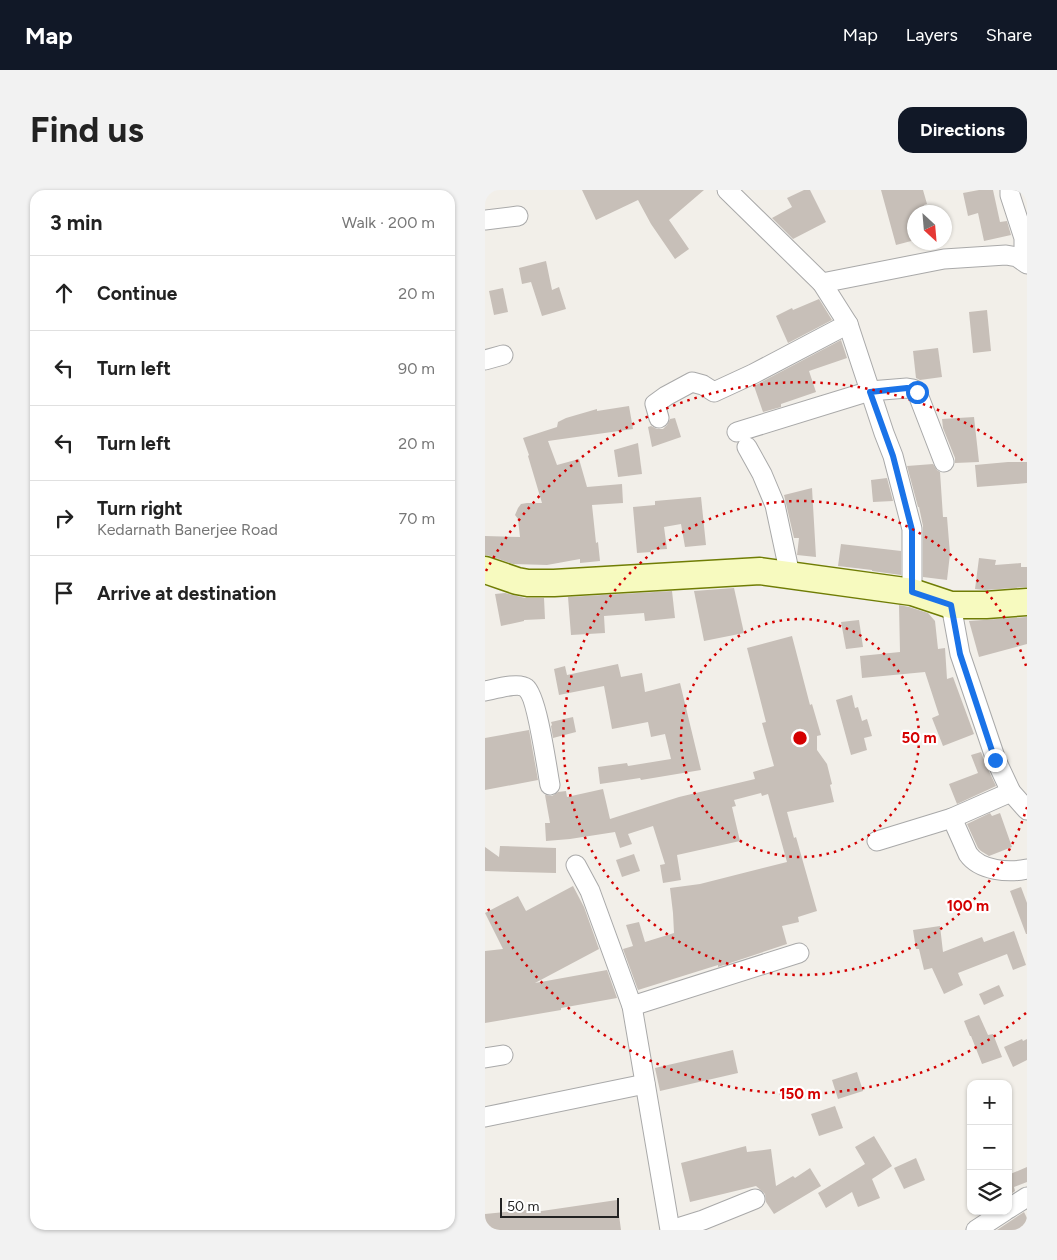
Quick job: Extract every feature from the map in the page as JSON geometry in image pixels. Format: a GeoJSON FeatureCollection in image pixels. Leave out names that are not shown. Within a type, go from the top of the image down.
{"type":"FeatureCollection","features":[{"type":"Feature","properties":{"kind":"street"},"geometry":{"type":"LineString","coordinates":[[727,190],[822,283],[848,324],[893,456],[912,530],[912,592]]}},
{"type":"Feature","properties":{"kind":"street"},"geometry":{"type":"LineString","coordinates":[[822,283],[944,259],[1006,255],[1017,257],[1024,261],[1024,238],[1010,190]]}},
{"type":"Feature","properties":{"kind":"street"},"geometry":{"type":"LineString","coordinates":[[485,220],[519,216]]}},
{"type":"Feature","properties":{"kind":"street"},"geometry":{"type":"LineString","coordinates":[[659,418],[655,404],[692,382],[703,385],[714,392],[753,374],[848,324]]}},
{"type":"Feature","properties":{"kind":"street"},"geometry":{"type":"LineString","coordinates":[[790,575],[775,505],[762,474],[742,440],[870,392],[907,388],[917,392],[944,462]]}},
{"type":"Feature","properties":{"kind":"street"},"geometry":{"type":"LineString","coordinates":[[485,570],[528,583],[760,571],[912,592],[951,605],[1027,602]]}},
{"type":"Feature","properties":{"kind":"street"},"geometry":{"type":"LineString","coordinates":[[951,605],[960,654],[995,760],[1011,792],[1027,810]]}},
{"type":"Feature","properties":{"kind":"street"},"geometry":{"type":"LineString","coordinates":[[485,691],[518,685],[526,688],[530,693],[535,707],[550,785]]}},
{"type":"Feature","properties":{"kind":"street"},"geometry":{"type":"LineString","coordinates":[[877,840],[952,818],[1011,792]]}},
{"type":"Feature","properties":{"kind":"street"},"geometry":{"type":"LineString","coordinates":[[952,818],[971,859],[990,868],[1005,871],[1027,869]]}},
{"type":"Feature","properties":{"kind":"street"},"geometry":{"type":"LineString","coordinates":[[576,865],[590,891],[632,1006],[671,1230],[703,1220],[755,1199]]}},
{"type":"Feature","properties":{"kind":"street"},"geometry":{"type":"LineString","coordinates":[[632,1006],[799,953]]}},
{"type":"Feature","properties":{"kind":"street"},"geometry":{"type":"LineString","coordinates":[[485,1117],[645,1084]]}},
{"type":"Feature","properties":{"kind":"street"},"geometry":{"type":"LineString","coordinates":[[1012,1207],[1027,1197]]}},
{"type":"Feature","properties":{"kind":"street"},"geometry":{"type":"LineString","coordinates":[[976,1230],[999,1215]]}},
{"type":"Feature","properties":{"kind":"building"},"geometry":{"type":"Polygon","coordinates":[[[582,190],[704,190],[669,220],[689,249],[675,259],[651,224],[638,200],[596,220],[582,190]]]}},
{"type":"Feature","properties":{"kind":"building"},"geometry":{"type":"Polygon","coordinates":[[[804,190],[810,190],[826,222],[793,239],[772,218],[792,207],[787,198],[804,190]]]}},
{"type":"Feature","properties":{"kind":"building"},"geometry":{"type":"Polygon","coordinates":[[[881,190],[923,190],[927,204],[907,205],[907,242],[896,245],[881,190]]]}},
{"type":"Feature","properties":{"kind":"building"},"geometry":{"type":"Polygon","coordinates":[[[993,190],[1000,222],[1007,221],[1011,235],[984,241],[978,213],[968,216],[963,193],[993,190]]]}},
{"type":"Feature","properties":{"kind":"building"},"geometry":{"type":"Polygon","coordinates":[[[546,261],[552,290],[559,287],[566,309],[542,316],[531,282],[522,284],[519,268],[546,261]]]}},
{"type":"Feature","properties":{"kind":"building"},"geometry":{"type":"Polygon","coordinates":[[[503,288],[508,312],[494,315],[489,291],[503,288]]]}},
{"type":"Feature","properties":{"kind":"building"},"geometry":{"type":"Polygon","coordinates":[[[819,299],[832,320],[788,343],[776,316],[792,308],[793,310],[819,299]]]}},
{"type":"Feature","properties":{"kind":"building"},"geometry":{"type":"Polygon","coordinates":[[[987,310],[991,351],[973,353],[969,312],[987,310]]]}},
{"type":"Feature","properties":{"kind":"building"},"geometry":{"type":"Polygon","coordinates":[[[841,340],[847,358],[809,371],[816,392],[781,404],[781,407],[763,412],[754,386],[841,340]]]}},
{"type":"Feature","properties":{"kind":"building"},"geometry":{"type":"Polygon","coordinates":[[[938,348],[942,377],[920,380],[916,378],[913,351],[938,348]]]}},
{"type":"Feature","properties":{"kind":"building"},"geometry":{"type":"Polygon","coordinates":[[[629,406],[633,429],[548,441],[557,465],[579,459],[587,487],[622,484],[623,503],[592,505],[600,561],[580,563],[580,559],[547,565],[513,564],[485,555],[485,536],[520,537],[518,519],[515,515],[518,508],[521,504],[542,503],[523,438],[557,427],[558,422],[566,418],[597,409],[597,411],[629,406]]]}},
{"type":"Feature","properties":{"kind":"building"},"geometry":{"type":"Polygon","coordinates":[[[974,417],[979,462],[955,463],[955,458],[943,428],[942,419],[974,417]]]}},
{"type":"Feature","properties":{"kind":"building"},"geometry":{"type":"Polygon","coordinates":[[[675,418],[681,437],[652,447],[648,427],[663,429],[670,419],[675,418]]]}},
{"type":"Feature","properties":{"kind":"building"},"geometry":{"type":"Polygon","coordinates":[[[638,443],[642,474],[618,477],[614,450],[638,443]]]}},
{"type":"Feature","properties":{"kind":"building"},"geometry":{"type":"Polygon","coordinates":[[[1027,462],[1027,483],[977,487],[975,465],[1027,462]]]}},
{"type":"Feature","properties":{"kind":"building"},"geometry":{"type":"Polygon","coordinates":[[[933,464],[940,472],[943,517],[947,517],[950,554],[947,580],[923,577],[923,526],[907,466],[933,464]]]}},
{"type":"Feature","properties":{"kind":"building"},"geometry":{"type":"Polygon","coordinates":[[[887,478],[893,501],[873,502],[871,480],[887,478]]]}},
{"type":"Feature","properties":{"kind":"building"},"geometry":{"type":"Polygon","coordinates":[[[812,488],[816,557],[797,555],[799,538],[794,538],[784,495],[812,488]]]}},
{"type":"Feature","properties":{"kind":"building"},"geometry":{"type":"Polygon","coordinates":[[[701,497],[706,545],[685,547],[681,524],[664,527],[667,549],[637,553],[633,507],[655,505],[655,501],[701,497]]]}},
{"type":"Feature","properties":{"kind":"building"},"geometry":{"type":"Polygon","coordinates":[[[841,544],[901,551],[901,575],[838,566],[841,544]]]}},
{"type":"Feature","properties":{"kind":"building"},"geometry":{"type":"Polygon","coordinates":[[[979,558],[996,560],[995,565],[1021,563],[1021,567],[1027,567],[1027,587],[975,589],[979,558]]]}},
{"type":"Feature","properties":{"kind":"building"},"geometry":{"type":"Polygon","coordinates":[[[734,588],[744,633],[704,641],[694,591],[734,588]]]}},
{"type":"Feature","properties":{"kind":"building"},"geometry":{"type":"Polygon","coordinates":[[[672,591],[675,618],[645,621],[644,613],[604,616],[605,633],[571,635],[568,597],[672,591]]]}},
{"type":"Feature","properties":{"kind":"building"},"geometry":{"type":"Polygon","coordinates":[[[505,593],[525,598],[544,598],[545,619],[524,620],[501,626],[495,594],[505,593]]]}},
{"type":"Feature","properties":{"kind":"building"},"geometry":{"type":"Polygon","coordinates":[[[899,605],[928,613],[935,621],[938,649],[945,648],[947,679],[953,677],[974,734],[943,746],[932,718],[939,715],[925,672],[862,678],[860,656],[900,652],[899,605]]]}},
{"type":"Feature","properties":{"kind":"building"},"geometry":{"type":"Polygon","coordinates":[[[1027,617],[1027,644],[979,657],[969,621],[1027,617]]]}},
{"type":"Feature","properties":{"kind":"building"},"geometry":{"type":"Polygon","coordinates":[[[859,620],[863,647],[846,649],[841,622],[859,620]]]}},
{"type":"Feature","properties":{"kind":"building"},"geometry":{"type":"Polygon","coordinates":[[[792,636],[810,705],[812,704],[821,735],[817,736],[817,750],[827,764],[834,802],[787,812],[817,911],[798,917],[799,922],[782,926],[787,944],[718,967],[718,965],[638,990],[623,949],[633,946],[626,925],[639,922],[645,942],[674,933],[670,888],[700,884],[787,862],[768,794],[762,796],[761,793],[734,800],[736,806],[732,807],[740,841],[677,855],[681,880],[663,883],[660,865],[665,864],[653,826],[628,834],[632,844],[620,848],[615,832],[546,841],[545,823],[550,823],[545,795],[552,796],[558,792],[566,791],[567,797],[603,789],[610,819],[679,797],[755,779],[753,772],[774,766],[762,723],[766,722],[747,648],[792,636]]]}},
{"type":"Feature","properties":{"kind":"building"},"geometry":{"type":"Polygon","coordinates":[[[618,664],[621,677],[642,673],[645,692],[680,683],[701,770],[641,780],[640,778],[600,784],[598,767],[627,763],[628,766],[671,759],[665,734],[651,737],[648,722],[612,729],[604,686],[559,695],[554,669],[565,666],[567,675],[618,664]]]}},
{"type":"Feature","properties":{"kind":"building"},"geometry":{"type":"Polygon","coordinates":[[[852,695],[855,708],[858,707],[862,721],[867,719],[872,736],[864,738],[867,750],[851,755],[836,700],[852,695]]]}},
{"type":"Feature","properties":{"kind":"building"},"geometry":{"type":"Polygon","coordinates":[[[573,717],[576,732],[553,738],[551,722],[573,717]]]}},
{"type":"Feature","properties":{"kind":"building"},"geometry":{"type":"Polygon","coordinates":[[[529,730],[538,780],[485,790],[485,738],[529,730]]]}},
{"type":"Feature","properties":{"kind":"building"},"geometry":{"type":"Polygon","coordinates":[[[981,752],[996,786],[957,804],[949,784],[978,773],[971,755],[981,752]]]}},
{"type":"Feature","properties":{"kind":"building"},"geometry":{"type":"Polygon","coordinates":[[[990,813],[992,816],[1000,813],[1012,847],[989,856],[978,848],[967,824],[990,813]]]}},
{"type":"Feature","properties":{"kind":"building"},"geometry":{"type":"Polygon","coordinates":[[[500,846],[556,848],[556,873],[485,871],[485,847],[499,857],[500,846]]]}},
{"type":"Feature","properties":{"kind":"building"},"geometry":{"type":"Polygon","coordinates":[[[634,854],[640,871],[622,877],[616,860],[634,854]]]}},
{"type":"Feature","properties":{"kind":"building"},"geometry":{"type":"Polygon","coordinates":[[[573,886],[584,907],[599,949],[535,983],[607,970],[617,998],[485,1023],[485,951],[503,949],[485,913],[518,896],[526,911],[573,886]]]}},
{"type":"Feature","properties":{"kind":"building"},"geometry":{"type":"Polygon","coordinates":[[[1021,887],[1027,903],[1027,934],[1010,891],[1021,887]]]}},
{"type":"Feature","properties":{"kind":"building"},"geometry":{"type":"Polygon","coordinates":[[[940,926],[943,952],[982,937],[984,942],[1014,931],[1026,965],[1013,970],[1007,954],[958,973],[963,985],[944,994],[932,968],[924,970],[919,949],[916,949],[913,930],[940,926]]]}},
{"type":"Feature","properties":{"kind":"building"},"geometry":{"type":"Polygon","coordinates":[[[999,985],[1004,996],[984,1005],[979,994],[999,985]]]}},
{"type":"Feature","properties":{"kind":"building"},"geometry":{"type":"Polygon","coordinates":[[[979,1015],[988,1035],[993,1034],[1002,1057],[982,1064],[964,1021],[979,1015]]]}},
{"type":"Feature","properties":{"kind":"building"},"geometry":{"type":"Polygon","coordinates":[[[1022,1039],[1023,1041],[1027,1039],[1027,1060],[1013,1067],[1004,1047],[1022,1039]]]}},
{"type":"Feature","properties":{"kind":"building"},"geometry":{"type":"Polygon","coordinates":[[[733,1050],[738,1073],[660,1091],[655,1068],[733,1050]]]}},
{"type":"Feature","properties":{"kind":"building"},"geometry":{"type":"Polygon","coordinates":[[[857,1072],[863,1091],[838,1099],[832,1080],[857,1072]]]}},
{"type":"Feature","properties":{"kind":"building"},"geometry":{"type":"Polygon","coordinates":[[[835,1106],[843,1128],[819,1136],[811,1114],[835,1106]]]}},
{"type":"Feature","properties":{"kind":"building"},"geometry":{"type":"Polygon","coordinates":[[[874,1136],[892,1166],[872,1179],[880,1198],[858,1207],[852,1192],[826,1208],[818,1193],[865,1164],[855,1147],[874,1136]]]}},
{"type":"Feature","properties":{"kind":"building"},"geometry":{"type":"Polygon","coordinates":[[[746,1146],[747,1152],[771,1149],[776,1186],[793,1176],[795,1178],[810,1168],[821,1186],[774,1214],[766,1202],[765,1194],[756,1186],[690,1202],[681,1163],[746,1146]]]}},
{"type":"Feature","properties":{"kind":"building"},"geometry":{"type":"Polygon","coordinates":[[[916,1158],[925,1180],[904,1189],[894,1168],[916,1158]]]}},
{"type":"Feature","properties":{"kind":"building"},"geometry":{"type":"Polygon","coordinates":[[[1027,1167],[1027,1182],[1014,1187],[1015,1191],[1012,1193],[1012,1173],[1027,1167]]]}},
{"type":"Feature","properties":{"kind":"building"},"geometry":{"type":"Polygon","coordinates":[[[617,1200],[621,1230],[485,1230],[485,1214],[535,1209],[535,1212],[617,1200]]]}},
{"type":"Feature","properties":{"kind":"building"},"geometry":{"type":"Polygon","coordinates":[[[1024,1212],[1027,1218],[1027,1230],[997,1230],[1024,1212]]]}},
{"type":"Feature","properties":{"kind":"route"},"geometry":{"type":"LineString","coordinates":[[917,392],[907,388],[870,392],[893,456],[912,530],[912,592],[951,605],[960,654],[995,760]]}}]}
